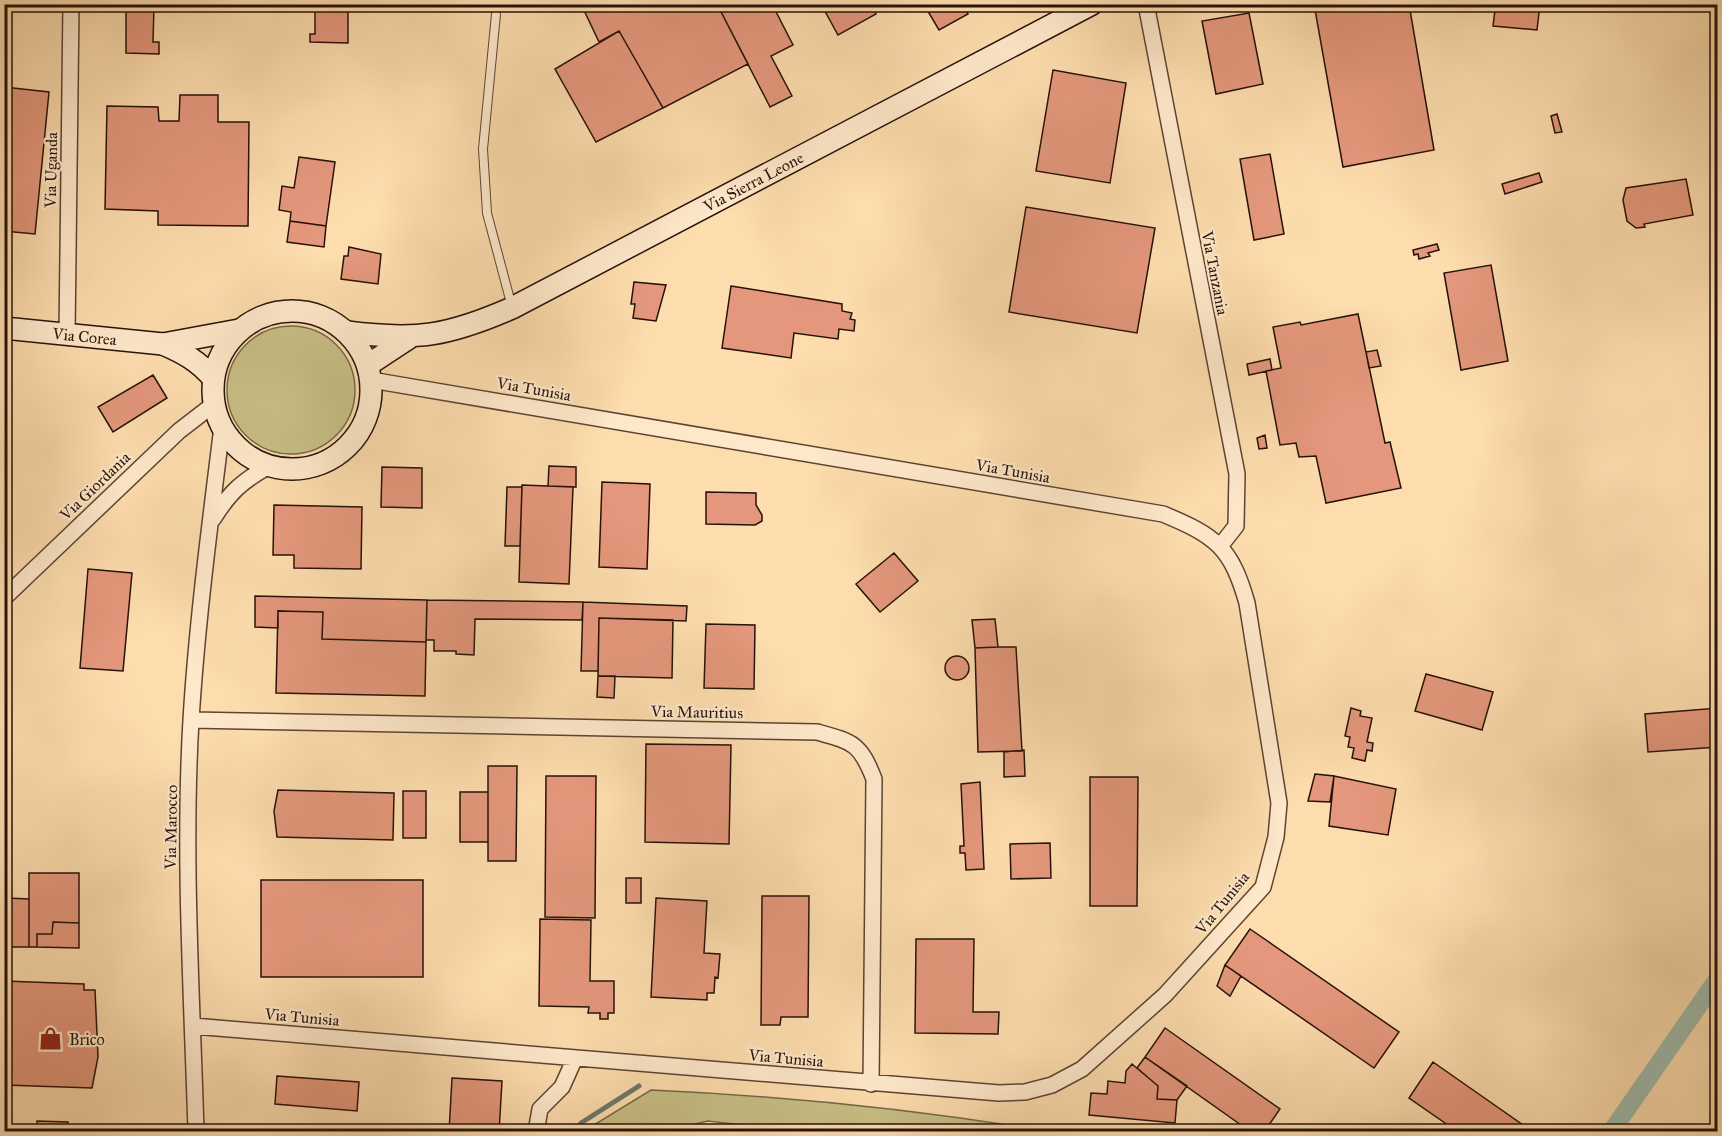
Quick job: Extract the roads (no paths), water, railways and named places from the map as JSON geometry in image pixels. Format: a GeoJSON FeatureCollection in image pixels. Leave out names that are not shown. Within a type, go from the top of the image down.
{"type":"FeatureCollection","features":[{"type":"Feature","properties":{"kind":"street","name":"Via Uganda"},"geometry":{"type":"LineString","coordinates":[[67,335],[71,4]]}},
{"type":"Feature","properties":{"kind":"street","name":"Via Sierra Leone"},"geometry":{"type":"LineString","coordinates":[[347,332],[409,338],[477,324],[512,308],[1092,4]]}},
{"type":"Feature","properties":{"kind":"street","name":"Via Tanzania"},"geometry":{"type":"LineString","coordinates":[[1146,4],[1237,474],[1236,526],[1221,545]]}},
{"type":"Feature","properties":{"kind":"street"},"geometry":{"type":"LineString","coordinates":[[164,344],[239,330],[266,314],[299,310],[326,317],[347,332],[359,346],[370,372],[369,411],[358,435],[339,454],[320,464],[293,469],[269,466],[255,460],[236,446],[222,427],[213,404],[213,378],[222,352],[239,330]]}},
{"type":"Feature","properties":{"kind":"street","name":"Via Corea"},"geometry":{"type":"LineString","coordinates":[[4,328],[164,344]]}},
{"type":"Feature","properties":{"kind":"street","name":"Via Sierra Leone"},"geometry":{"type":"LineString","coordinates":[[370,372],[409,338]]}},
{"type":"Feature","properties":{"kind":"street"},"geometry":{"type":"LineString","coordinates":[[164,344],[201,364],[213,378]]}},
{"type":"Feature","properties":{"kind":"street","name":"Via Tunisia"},"geometry":{"type":"LineString","coordinates":[[193,1026],[871,1083],[999,1093],[1025,1092],[1052,1085],[1082,1068],[1165,995],[1263,887],[1276,837],[1279,803],[1247,603],[1238,572],[1221,545],[1194,527],[1164,514],[370,372]]}},
{"type":"Feature","properties":{"kind":"street","name":"Via Giordania"},"geometry":{"type":"LineString","coordinates":[[4,598],[178,431],[213,404]]}},
{"type":"Feature","properties":{"kind":"street","name":"Via Marocco"},"geometry":{"type":"LineString","coordinates":[[196,1131],[188,855],[191,720],[209,525],[222,427]]}},
{"type":"Feature","properties":{"kind":"street","name":"Via Marocco"},"geometry":{"type":"LineString","coordinates":[[209,525],[228,495],[243,481],[269,466]]}},
{"type":"Feature","properties":{"kind":"street","name":"Via Mauritius"},"geometry":{"type":"LineString","coordinates":[[191,720],[817,732],[845,740],[863,753],[874,779],[871,1083]]}},
{"type":"Feature","properties":{"kind":"street"},"geometry":{"type":"LineString","coordinates":[[536,1131],[540,1109],[562,1087],[575,1058]]}},
{"type":"Feature","properties":{"kind":"lane"},"geometry":{"type":"LineString","coordinates":[[496,14],[483,149],[488,213],[512,308]]}},
{"type":"Feature","properties":{"kind":"waterway"},"geometry":{"type":"LineString","coordinates":[[1611,1132],[1718,978]]}},
{"type":"Feature","properties":{"kind":"waterway"},"geometry":{"type":"LineString","coordinates":[[577,1132],[581,1123],[639,1086]]}},
{"type":"Feature","properties":{"kind":"place","name":"Brico"},"geometry":{"type":"Point","coordinates":[51,1039]}}]}
